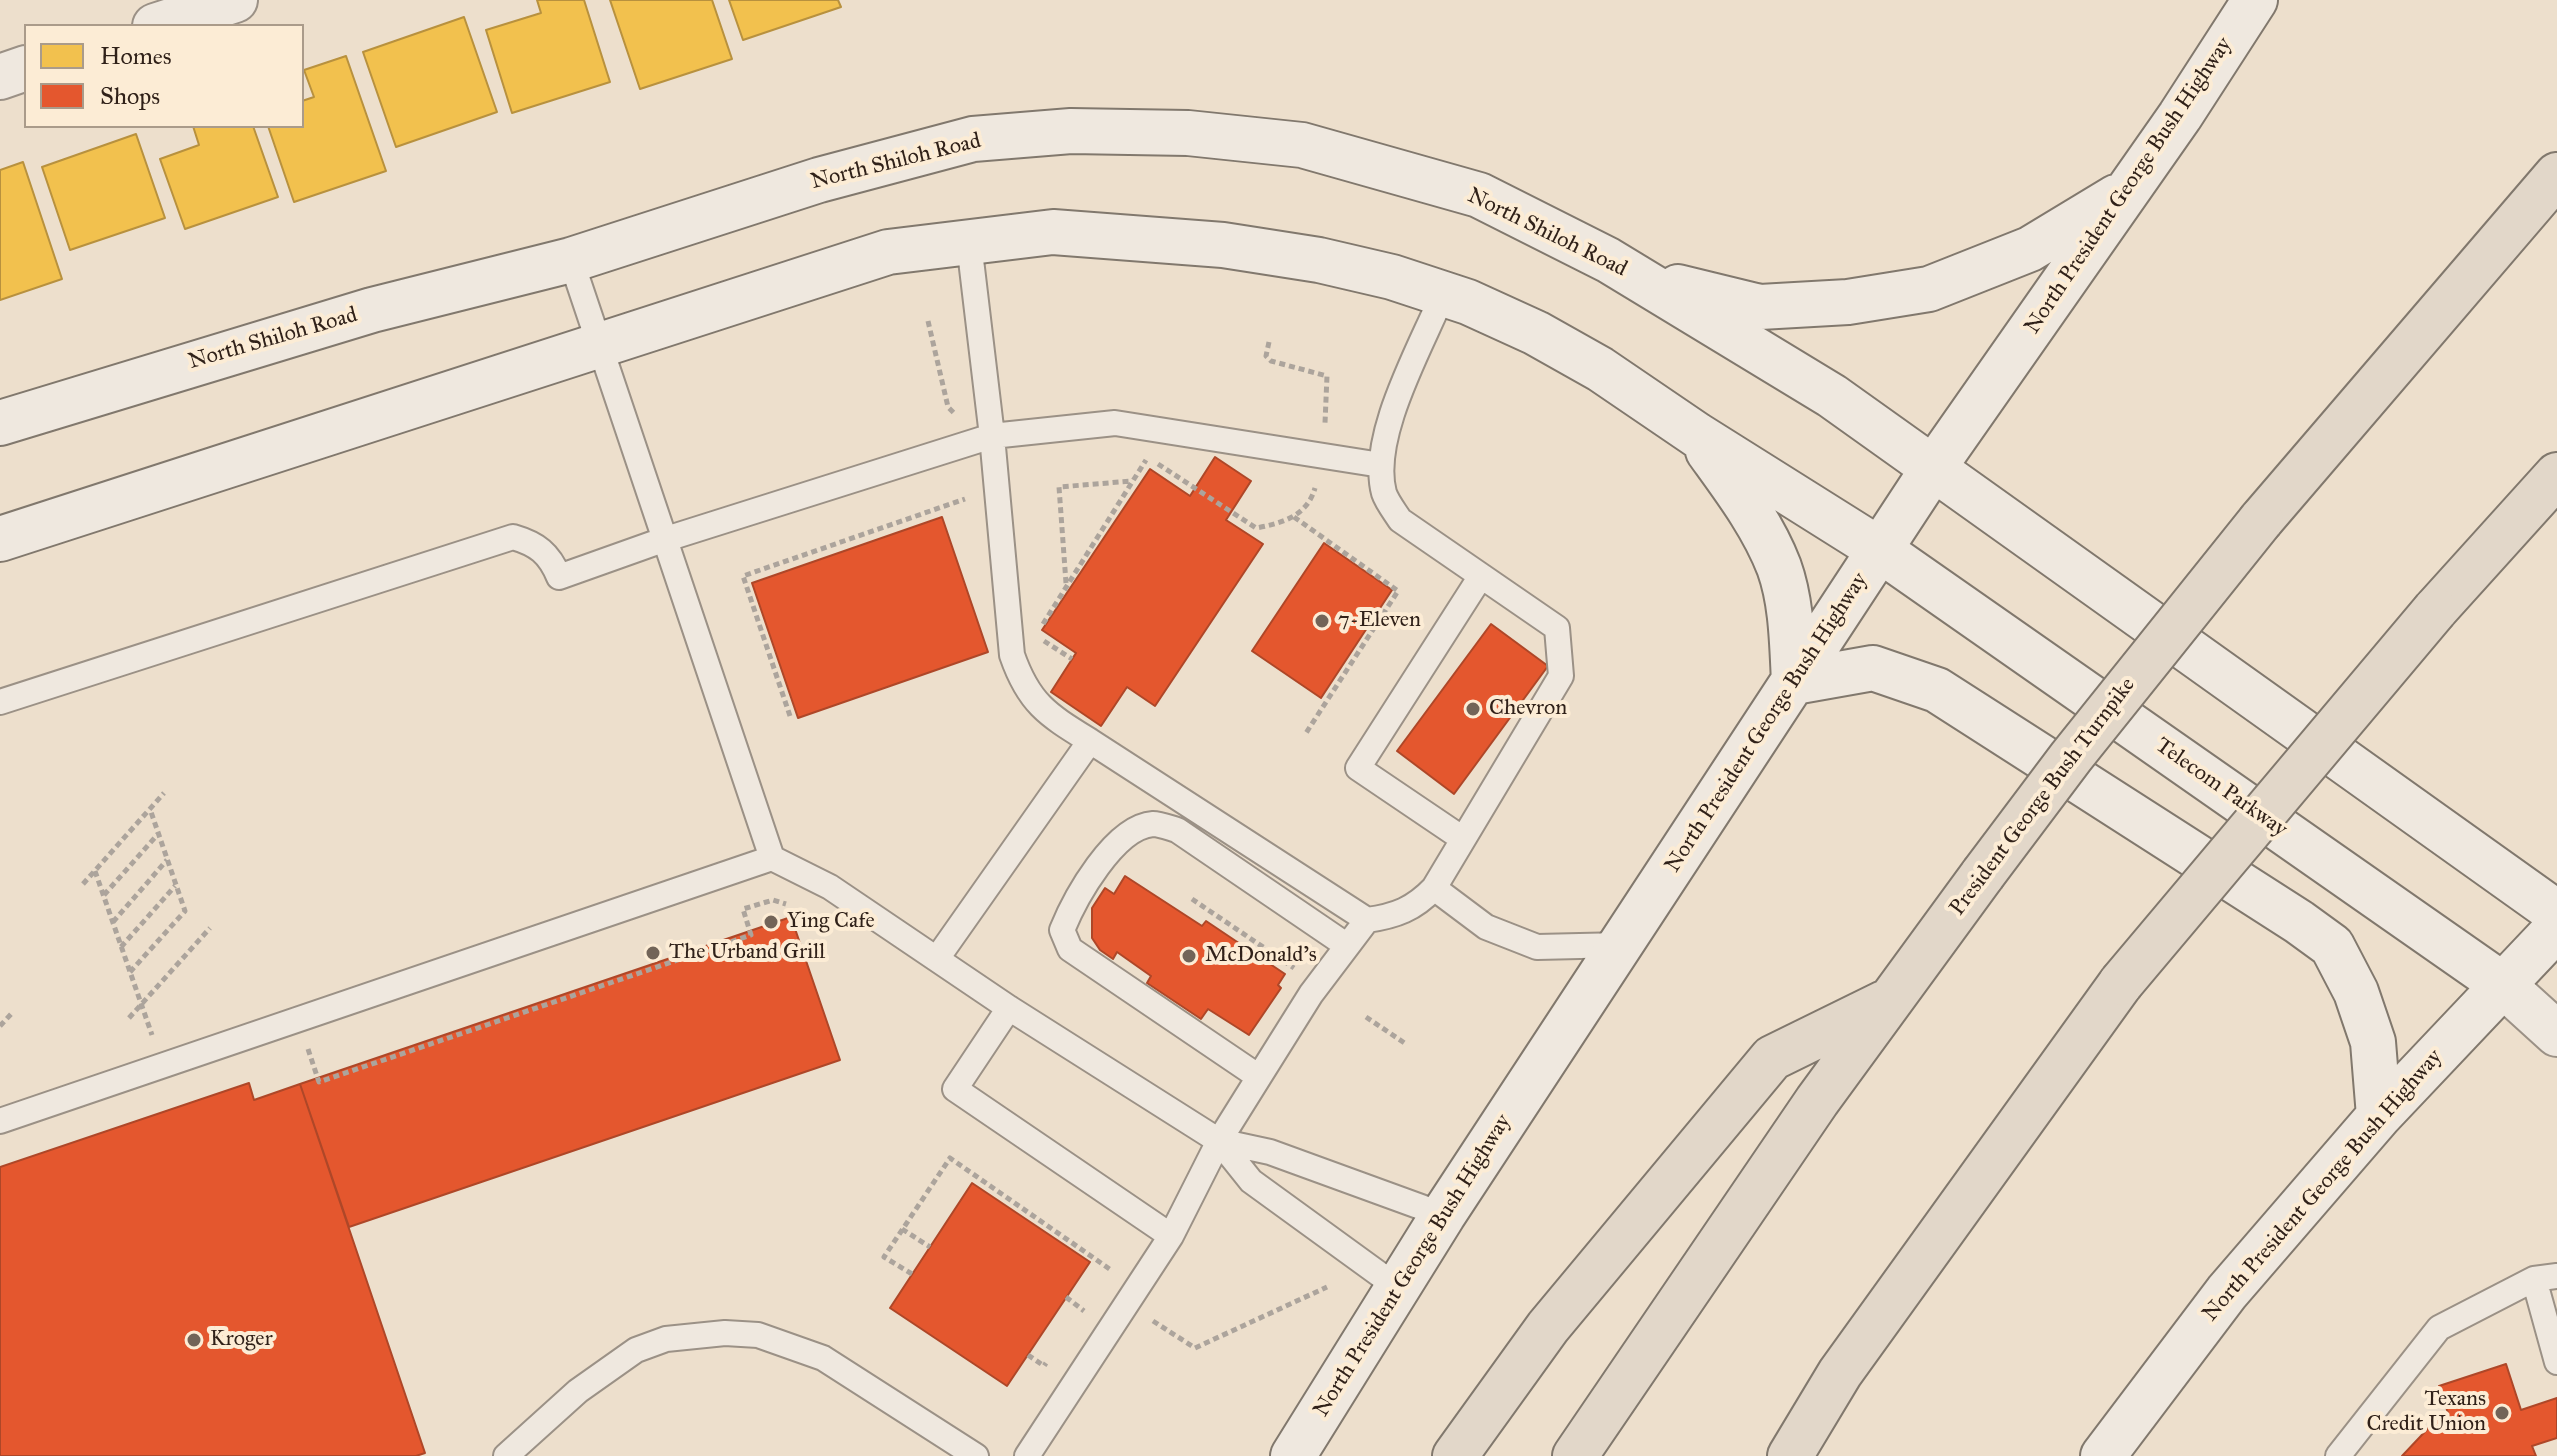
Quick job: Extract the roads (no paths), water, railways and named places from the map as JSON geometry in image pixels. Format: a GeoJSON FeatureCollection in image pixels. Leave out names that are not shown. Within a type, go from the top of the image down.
{"type":"FeatureCollection","features":[{"type":"Feature","properties":{"kind":"highway","name":"President George Bush Turnpike"},"geometry":{"type":"LineString","coordinates":[[1575,1456],[1731,1224],[1889,1000],[2091,732],[2261,520],[2557,175]]}},
{"type":"Feature","properties":{"kind":"highway"},"geometry":{"type":"LineString","coordinates":[[1790,1456],[1840,1373],[2121,983],[2435,610],[2557,475]]}},
{"type":"Feature","properties":{"kind":"highway"},"geometry":{"type":"LineString","coordinates":[[1455,1456],[1548,1327],[1772,1058],[1889,1000]]}},
{"type":"Feature","properties":{"kind":"main road"},"geometry":{"type":"LineString","coordinates":[[161,24],[235,0]]}},
{"type":"Feature","properties":{"kind":"main road","name":"North President George Bush Highway"},"geometry":{"type":"LineString","coordinates":[[1293,1456],[1443,1215],[1932,470],[2128,190],[2255,0]]}},
{"type":"Feature","properties":{"kind":"main road"},"geometry":{"type":"LineString","coordinates":[[0,77],[24,69]]}},
{"type":"Feature","properties":{"kind":"main road","name":"North Shiloh Road"},"geometry":{"type":"LineString","coordinates":[[0,423],[372,310],[571,260],[819,180],[973,139],[1071,131],[1188,133],[1302,145],[1479,195],[1638,278],[1832,396],[1932,470]]}},
{"type":"Feature","properties":{"kind":"main road"},"geometry":{"type":"LineString","coordinates":[[1638,278],[1760,307],[1848,302],[1929,289],[2030,249],[2128,190]]}},
{"type":"Feature","properties":{"kind":"main road"},"geometry":{"type":"LineString","coordinates":[[0,539],[888,252],[1053,232],[1223,245],[1319,260],[1392,277],[1443,294],[1536,333],[1600,369],[1697,435],[1880,550]]}},
{"type":"Feature","properties":{"kind":"main road"},"geometry":{"type":"LineString","coordinates":[[1697,435],[1744,500],[1779,567],[1791,619],[1794,682],[1873,668],[1937,690],[2332,946],[2356,992],[2373,1042],[2379,1116]]}},
{"type":"Feature","properties":{"kind":"main road"},"geometry":{"type":"LineString","coordinates":[[1932,470],[2557,913]]}},
{"type":"Feature","properties":{"kind":"main road","name":"Telecom Parkway"},"geometry":{"type":"LineString","coordinates":[[1880,550],[2503,985],[2557,1034]]}},
{"type":"Feature","properties":{"kind":"main road","name":"North President George Bush Highway"},"geometry":{"type":"LineString","coordinates":[[2103,1456],[2219,1302],[2379,1116],[2557,928]]}},
{"type":"Feature","properties":{"kind":"lane"},"geometry":{"type":"LineString","coordinates":[[969,243],[992,436],[1012,655],[1022,684],[1040,710],[1367,920],[1392,917],[1418,905],[1434,888],[1561,676],[1557,628],[1400,520],[1384,495],[1381,465],[1388,426],[1443,294]]}},
{"type":"Feature","properties":{"kind":"lane"},"geometry":{"type":"LineString","coordinates":[[571,260],[597,346],[772,858],[830,887],[938,957],[1009,1008],[1219,1141],[1251,1181],[1397,1287]]}},
{"type":"Feature","properties":{"kind":"lane"},"geometry":{"type":"LineString","coordinates":[[0,702],[513,537],[536,544],[552,560],[559,577],[663,540],[992,436],[1115,423],[1381,465]]}},
{"type":"Feature","properties":{"kind":"lane"},"geometry":{"type":"LineString","coordinates":[[1463,839],[1358,768],[1481,576]]}},
{"type":"Feature","properties":{"kind":"lane"},"geometry":{"type":"LineString","coordinates":[[938,957],[1090,741]]}},
{"type":"Feature","properties":{"kind":"lane"},"geometry":{"type":"LineString","coordinates":[[1259,1077],[1070,949],[1062,930],[1071,909],[1108,851],[1134,831],[1152,824],[1177,830],[1346,945]]}},
{"type":"Feature","properties":{"kind":"lane"},"geometry":{"type":"LineString","coordinates":[[0,1121],[772,858]]}},
{"type":"Feature","properties":{"kind":"lane"},"geometry":{"type":"LineString","coordinates":[[1434,888],[1486,927],[1537,947],[1623,945]]}},
{"type":"Feature","properties":{"kind":"lane"},"geometry":{"type":"LineString","coordinates":[[1027,1456],[1171,1236],[1219,1141],[1259,1077],[1346,945],[1367,920]]}},
{"type":"Feature","properties":{"kind":"lane"},"geometry":{"type":"LineString","coordinates":[[1009,1008],[955,1089],[1171,1236]]}},
{"type":"Feature","properties":{"kind":"lane"},"geometry":{"type":"LineString","coordinates":[[1219,1141],[1270,1152],[1443,1215]]}},
{"type":"Feature","properties":{"kind":"lane"},"geometry":{"type":"LineString","coordinates":[[2338,1456],[2439,1328],[2546,1278],[2557,1362]]}},
{"type":"Feature","properties":{"kind":"lane"},"geometry":{"type":"LineString","coordinates":[[506,1456],[578,1391],[636,1350],[666,1339],[725,1333],[758,1335],[823,1358],[976,1456]]}},
{"type":"Feature","properties":{"kind":"place","name":"7-Eleven"},"geometry":{"type":"Point","coordinates":[1322,621]}},
{"type":"Feature","properties":{"kind":"place","name":"Chevron"},"geometry":{"type":"Point","coordinates":[1473,709]}},
{"type":"Feature","properties":{"kind":"place","name":"Ying Cafe"},"geometry":{"type":"Point","coordinates":[771,922]}},
{"type":"Feature","properties":{"kind":"place","name":"The Urband Grill"},"geometry":{"type":"Point","coordinates":[653,953]}},
{"type":"Feature","properties":{"kind":"place","name":"McDonald's"},"geometry":{"type":"Point","coordinates":[1189,956]}},
{"type":"Feature","properties":{"kind":"place","name":"Kroger"},"geometry":{"type":"Point","coordinates":[194,1340]}},
{"type":"Feature","properties":{"kind":"place","name":"Texans Credit Union"},"geometry":{"type":"Point","coordinates":[2502,1413]}}]}
